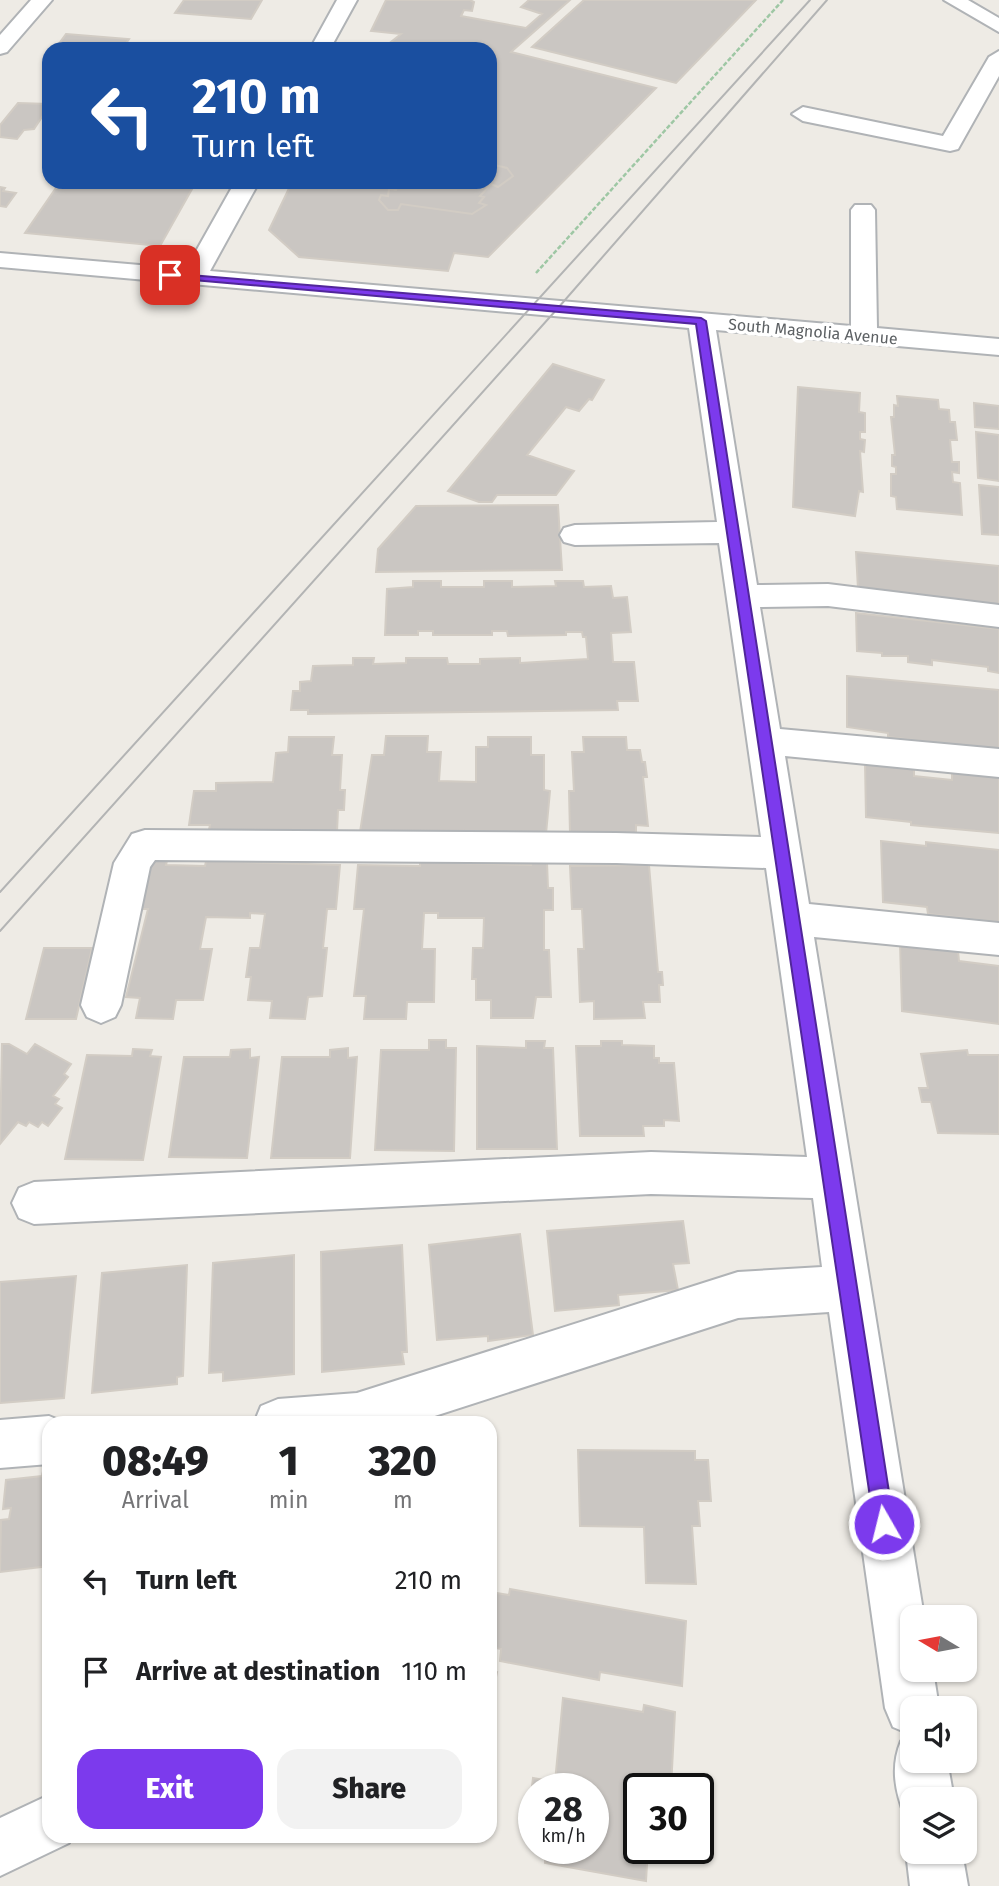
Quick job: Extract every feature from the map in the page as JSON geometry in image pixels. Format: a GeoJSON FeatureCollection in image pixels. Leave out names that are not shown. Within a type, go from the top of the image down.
{"type":"FeatureCollection","features":[{"type":"Feature","properties":{"kind":"street"},"geometry":{"type":"LineString","coordinates":[[0,48],[42,0]]}},
{"type":"Feature","properties":{"kind":"street"},"geometry":{"type":"LineString","coordinates":[[324,42],[347,0]]}},
{"type":"Feature","properties":{"kind":"street"},"geometry":{"type":"LineString","coordinates":[[954,0],[999,26]]}},
{"type":"Feature","properties":{"kind":"street"},"geometry":{"type":"LineString","coordinates":[[803,114],[950,144],[999,57]]}},
{"type":"Feature","properties":{"kind":"street"},"geometry":{"type":"LineString","coordinates":[[194,277],[243,189]]}},
{"type":"Feature","properties":{"kind":"street"},"geometry":{"type":"LineString","coordinates":[[863,210],[864,335]]}},
{"type":"Feature","properties":{"kind":"street","name":"South Magnolia Avenue"},"geometry":{"type":"LineString","coordinates":[[0,260],[999,347]]}},
{"type":"Feature","properties":{"kind":"street"},"geometry":{"type":"LineString","coordinates":[[701,321],[910,1696]]}},
{"type":"Feature","properties":{"kind":"street"},"geometry":{"type":"LineString","coordinates":[[575,535],[733,532]]}},
{"type":"Feature","properties":{"kind":"street"},"geometry":{"type":"LineString","coordinates":[[743,596],[828,595],[999,615]]}},
{"type":"Feature","properties":{"kind":"street"},"geometry":{"type":"LineString","coordinates":[[765,741],[999,763]]}},
{"type":"Feature","properties":{"kind":"street"},"geometry":{"type":"LineString","coordinates":[[101,1005],[132,863],[145,845],[616,848],[782,853]]}},
{"type":"Feature","properties":{"kind":"street"},"geometry":{"type":"LineString","coordinates":[[792,919],[999,939]]}},
{"type":"Feature","properties":{"kind":"street"},"geometry":{"type":"LineString","coordinates":[[34,1203],[651,1173],[832,1178]]}},
{"type":"Feature","properties":{"kind":"street"},"geometry":{"type":"LineString","coordinates":[[360,1416],[738,1295],[848,1288]]}},
{"type":"Feature","properties":{"kind":"street"},"geometry":{"type":"LineString","coordinates":[[0,1444],[42,1441]]}},
{"type":"Feature","properties":{"kind":"street"},"geometry":{"type":"LineString","coordinates":[[0,1848],[42,1827]]}},
{"type":"Feature","properties":{"kind":"street"},"geometry":{"type":"LineString","coordinates":[[936,1864],[939,1886]]}},
{"type":"Feature","properties":{"kind":"path"},"geometry":{"type":"LineString","coordinates":[[528,282],[783,0]]}},
{"type":"Feature","properties":{"kind":"building"},"geometry":{"type":"Polygon","coordinates":[[[184,0],[262,0],[251,19],[175,13],[184,0]]]}},
{"type":"Feature","properties":{"kind":"building"},"geometry":{"type":"Polygon","coordinates":[[[386,0],[470,0],[474,2],[472,11],[464,10],[461,16],[526,28],[542,14],[521,7],[529,0],[570,0],[511,52],[656,88],[488,257],[454,253],[448,271],[299,257],[269,230],[289,189],[389,189],[388,196],[381,195],[379,200],[388,210],[398,210],[401,204],[472,214],[486,205],[479,203],[484,197],[480,196],[486,189],[497,189],[513,176],[507,168],[497,166],[497,42],[391,42],[401,34],[371,31],[386,0]]]}},
{"type":"Feature","properties":{"kind":"building"},"geometry":{"type":"Polygon","coordinates":[[[584,0],[756,0],[676,83],[532,47],[584,0]]]}},
{"type":"Feature","properties":{"kind":"building"},"geometry":{"type":"Polygon","coordinates":[[[66,34],[129,39],[127,42],[60,42],[66,34]]]}},
{"type":"Feature","properties":{"kind":"building"},"geometry":{"type":"Polygon","coordinates":[[[18,103],[42,104],[42,117],[34,129],[24,130],[17,139],[0,137],[0,125],[18,103]]]}},
{"type":"Feature","properties":{"kind":"building"},"geometry":{"type":"Polygon","coordinates":[[[497,166],[507,168],[513,176],[498,187],[497,166]]]}},
{"type":"Feature","properties":{"kind":"building"},"geometry":{"type":"Polygon","coordinates":[[[0,187],[5,188],[3,191],[16,193],[6,207],[0,206],[0,187]]]}},
{"type":"Feature","properties":{"kind":"building"},"geometry":{"type":"Polygon","coordinates":[[[55,189],[192,189],[160,246],[25,233],[55,189]]]}},
{"type":"Feature","properties":{"kind":"building"},"geometry":{"type":"Polygon","coordinates":[[[389,189],[486,189],[480,196],[484,197],[479,203],[486,205],[472,214],[401,204],[398,210],[388,210],[379,200],[381,195],[388,196],[389,189]]]}},
{"type":"Feature","properties":{"kind":"building"},"geometry":{"type":"Polygon","coordinates":[[[553,364],[604,380],[592,400],[589,399],[579,411],[566,407],[527,455],[574,471],[556,495],[497,495],[492,502],[479,502],[448,491],[553,364]]]}},
{"type":"Feature","properties":{"kind":"building"},"geometry":{"type":"Polygon","coordinates":[[[798,387],[860,393],[859,412],[865,413],[865,432],[860,432],[860,439],[865,440],[864,452],[860,451],[863,492],[859,491],[855,516],[793,507],[798,387]]]}},
{"type":"Feature","properties":{"kind":"building"},"geometry":{"type":"Polygon","coordinates":[[[897,396],[938,400],[939,409],[949,410],[950,422],[955,422],[957,440],[950,440],[952,462],[959,462],[959,473],[952,472],[953,482],[960,483],[962,515],[897,509],[896,497],[891,496],[891,474],[896,474],[896,467],[892,466],[892,455],[895,455],[891,417],[894,417],[894,405],[898,406],[897,396]]]}},
{"type":"Feature","properties":{"kind":"building"},"geometry":{"type":"Polygon","coordinates":[[[974,403],[999,406],[999,429],[975,427],[974,403]]]}},
{"type":"Feature","properties":{"kind":"building"},"geometry":{"type":"Polygon","coordinates":[[[976,432],[999,435],[999,481],[978,478],[976,432]]]}},
{"type":"Feature","properties":{"kind":"building"},"geometry":{"type":"Polygon","coordinates":[[[979,485],[999,487],[999,535],[982,534],[979,485]]]}},
{"type":"Feature","properties":{"kind":"building"},"geometry":{"type":"Polygon","coordinates":[[[558,505],[562,570],[376,572],[378,549],[416,506],[558,505]]]}},
{"type":"Feature","properties":{"kind":"building"},"geometry":{"type":"Polygon","coordinates":[[[856,552],[999,566],[999,605],[858,589],[856,552]]]}},
{"type":"Feature","properties":{"kind":"building"},"geometry":{"type":"Polygon","coordinates":[[[413,581],[441,581],[441,587],[484,587],[484,581],[512,581],[512,587],[556,586],[555,581],[583,581],[584,587],[611,586],[613,598],[627,597],[631,632],[611,633],[613,662],[634,662],[638,701],[617,701],[618,710],[308,714],[308,710],[291,710],[293,691],[300,691],[300,682],[311,681],[313,666],[353,665],[353,658],[374,658],[373,664],[406,663],[406,658],[447,658],[448,664],[480,664],[480,659],[520,658],[520,663],[588,659],[586,637],[583,637],[582,632],[566,632],[566,635],[508,636],[507,631],[492,631],[492,635],[433,635],[433,631],[418,631],[418,635],[385,635],[387,589],[413,587],[413,581]]]}},
{"type":"Feature","properties":{"kind":"building"},"geometry":{"type":"Polygon","coordinates":[[[856,613],[999,629],[999,673],[988,671],[988,667],[932,660],[932,665],[908,662],[908,656],[882,656],[882,653],[857,651],[856,613]]]}},
{"type":"Feature","properties":{"kind":"building"},"geometry":{"type":"Polygon","coordinates":[[[847,676],[999,690],[999,750],[888,737],[888,733],[847,727],[847,676]]]}},
{"type":"Feature","properties":{"kind":"building"},"geometry":{"type":"Polygon","coordinates":[[[386,736],[428,736],[427,752],[441,752],[439,781],[476,782],[476,747],[488,747],[488,737],[531,737],[531,755],[544,755],[544,790],[550,791],[546,834],[360,832],[372,755],[384,755],[386,736]]]}},
{"type":"Feature","properties":{"kind":"building"},"geometry":{"type":"Polygon","coordinates":[[[289,737],[334,737],[332,755],[342,755],[340,790],[345,790],[344,810],[338,810],[337,832],[208,834],[210,825],[189,825],[194,791],[216,791],[216,783],[273,782],[276,753],[288,752],[289,737]]]}},
{"type":"Feature","properties":{"kind":"building"},"geometry":{"type":"Polygon","coordinates":[[[583,737],[626,737],[627,750],[640,750],[647,777],[643,777],[648,826],[636,825],[636,833],[570,833],[569,791],[574,791],[572,752],[584,752],[583,737]]]}},
{"type":"Feature","properties":{"kind":"building"},"geometry":{"type":"Polygon","coordinates":[[[865,762],[914,767],[914,776],[952,780],[952,772],[999,777],[999,833],[911,825],[911,822],[866,817],[865,762]]]}},
{"type":"Feature","properties":{"kind":"building"},"geometry":{"type":"Polygon","coordinates":[[[881,841],[926,846],[926,842],[999,850],[999,922],[928,914],[927,907],[883,902],[881,841]]]}},
{"type":"Feature","properties":{"kind":"building"},"geometry":{"type":"Polygon","coordinates":[[[151,861],[167,861],[166,865],[205,866],[206,861],[340,865],[336,909],[327,909],[323,948],[327,948],[322,996],[308,997],[305,1019],[270,1018],[272,1001],[248,1000],[251,977],[246,977],[250,948],[260,948],[265,914],[250,913],[250,918],[206,917],[200,949],[212,949],[203,1000],[176,1000],[173,1019],[136,1018],[140,998],[126,997],[148,909],[136,909],[151,861]]]}},
{"type":"Feature","properties":{"kind":"building"},"geometry":{"type":"Polygon","coordinates":[[[420,862],[531,865],[531,862],[547,862],[548,888],[553,888],[553,910],[544,910],[544,950],[549,950],[551,997],[536,997],[533,1018],[491,1018],[491,1000],[476,1000],[476,979],[472,979],[473,948],[483,948],[484,918],[438,918],[438,913],[424,913],[422,949],[435,949],[434,1002],[407,1002],[406,1019],[364,1019],[366,996],[354,996],[364,909],[354,909],[358,865],[420,866],[420,862]]]}},
{"type":"Feature","properties":{"kind":"building"},"geometry":{"type":"Polygon","coordinates":[[[649,865],[658,972],[662,972],[663,985],[659,985],[660,1002],[643,1002],[645,1018],[594,1019],[594,1001],[580,1002],[578,949],[584,949],[582,909],[572,909],[570,866],[649,865]]]}},
{"type":"Feature","properties":{"kind":"building"},"geometry":{"type":"Polygon","coordinates":[[[900,943],[958,951],[959,961],[999,966],[999,1024],[902,1011],[900,943]]]}},
{"type":"Feature","properties":{"kind":"building"},"geometry":{"type":"Polygon","coordinates":[[[44,948],[92,948],[76,1019],[26,1019],[44,948]]]}},
{"type":"Feature","properties":{"kind":"building"},"geometry":{"type":"Polygon","coordinates":[[[429,1040],[446,1040],[446,1048],[456,1048],[454,1151],[375,1150],[381,1050],[429,1050],[429,1040]]]}},
{"type":"Feature","properties":{"kind":"building"},"geometry":{"type":"Polygon","coordinates":[[[526,1041],[545,1041],[544,1048],[553,1048],[557,1149],[477,1149],[477,1046],[526,1048],[526,1041]]]}},
{"type":"Feature","properties":{"kind":"building"},"geometry":{"type":"Polygon","coordinates":[[[601,1041],[654,1046],[654,1058],[659,1058],[659,1063],[674,1063],[679,1121],[664,1120],[664,1126],[643,1126],[644,1136],[580,1136],[576,1046],[601,1046],[601,1041]]]}},
{"type":"Feature","properties":{"kind":"building"},"geometry":{"type":"Polygon","coordinates":[[[2,1044],[9,1044],[27,1054],[35,1044],[71,1064],[64,1074],[68,1077],[53,1096],[59,1099],[55,1104],[62,1108],[48,1126],[42,1122],[38,1127],[29,1122],[26,1126],[18,1122],[0,1144],[2,1044]]]}},
{"type":"Feature","properties":{"kind":"building"},"geometry":{"type":"Polygon","coordinates":[[[348,1048],[348,1058],[357,1057],[350,1158],[271,1158],[282,1057],[330,1057],[330,1050],[348,1048]]]}},
{"type":"Feature","properties":{"kind":"building"},"geometry":{"type":"Polygon","coordinates":[[[133,1049],[152,1050],[150,1056],[161,1057],[143,1160],[65,1159],[87,1055],[132,1056],[133,1049]]]}},
{"type":"Feature","properties":{"kind":"building"},"geometry":{"type":"Polygon","coordinates":[[[250,1049],[250,1058],[259,1057],[247,1158],[169,1157],[184,1057],[230,1057],[231,1050],[250,1049]]]}},
{"type":"Feature","properties":{"kind":"building"},"geometry":{"type":"Polygon","coordinates":[[[967,1050],[968,1055],[999,1055],[999,1134],[938,1133],[931,1102],[922,1102],[919,1088],[928,1088],[921,1054],[967,1050]]]}},
{"type":"Feature","properties":{"kind":"building"},"geometry":{"type":"Polygon","coordinates":[[[683,1221],[689,1263],[673,1264],[678,1290],[618,1295],[619,1305],[555,1311],[547,1231],[683,1221]]]}},
{"type":"Feature","properties":{"kind":"building"},"geometry":{"type":"Polygon","coordinates":[[[520,1234],[533,1335],[488,1341],[488,1336],[437,1340],[429,1245],[520,1234]]]}},
{"type":"Feature","properties":{"kind":"building"},"geometry":{"type":"Polygon","coordinates":[[[402,1245],[407,1352],[402,1352],[404,1364],[322,1372],[321,1252],[402,1245]]]}},
{"type":"Feature","properties":{"kind":"building"},"geometry":{"type":"Polygon","coordinates":[[[294,1255],[294,1374],[223,1381],[223,1372],[209,1373],[213,1263],[294,1255]]]}},
{"type":"Feature","properties":{"kind":"building"},"geometry":{"type":"Polygon","coordinates":[[[187,1265],[183,1376],[177,1377],[177,1384],[92,1393],[102,1273],[187,1265]]]}},
{"type":"Feature","properties":{"kind":"building"},"geometry":{"type":"Polygon","coordinates":[[[76,1276],[64,1398],[0,1403],[0,1282],[76,1276]]]}},
{"type":"Feature","properties":{"kind":"building"},"geometry":{"type":"Polygon","coordinates":[[[578,1450],[695,1451],[695,1460],[708,1460],[711,1501],[698,1501],[700,1526],[692,1526],[696,1584],[646,1583],[644,1527],[580,1526],[578,1450]]]}},
{"type":"Feature","properties":{"kind":"building"},"geometry":{"type":"Polygon","coordinates":[[[42,1476],[42,1567],[0,1572],[1,1520],[9,1519],[11,1508],[3,1509],[6,1480],[42,1476]]]}},
{"type":"Feature","properties":{"kind":"building"},"geometry":{"type":"Polygon","coordinates":[[[510,1589],[686,1621],[682,1686],[600,1672],[599,1680],[500,1661],[501,1649],[497,1648],[497,1593],[509,1595],[510,1589]]]}},
{"type":"Feature","properties":{"kind":"building"},"geometry":{"type":"Polygon","coordinates":[[[563,1698],[643,1712],[644,1705],[675,1712],[672,1773],[623,1773],[623,1864],[647,1864],[646,1881],[551,1864],[609,1864],[609,1773],[556,1773],[563,1698]]]}},
{"type":"Feature","properties":{"kind":"tram line"},"geometry":{"type":"LineString","coordinates":[[0,892],[810,0]]}},
{"type":"Feature","properties":{"kind":"tram line"},"geometry":{"type":"LineString","coordinates":[[0,931],[558,308],[827,0]]}},
{"type":"Feature","properties":{"kind":"route"},"geometry":{"type":"LineString","coordinates":[[170,275],[443,299],[533,304],[701,321],[884,1524]]}}]}
